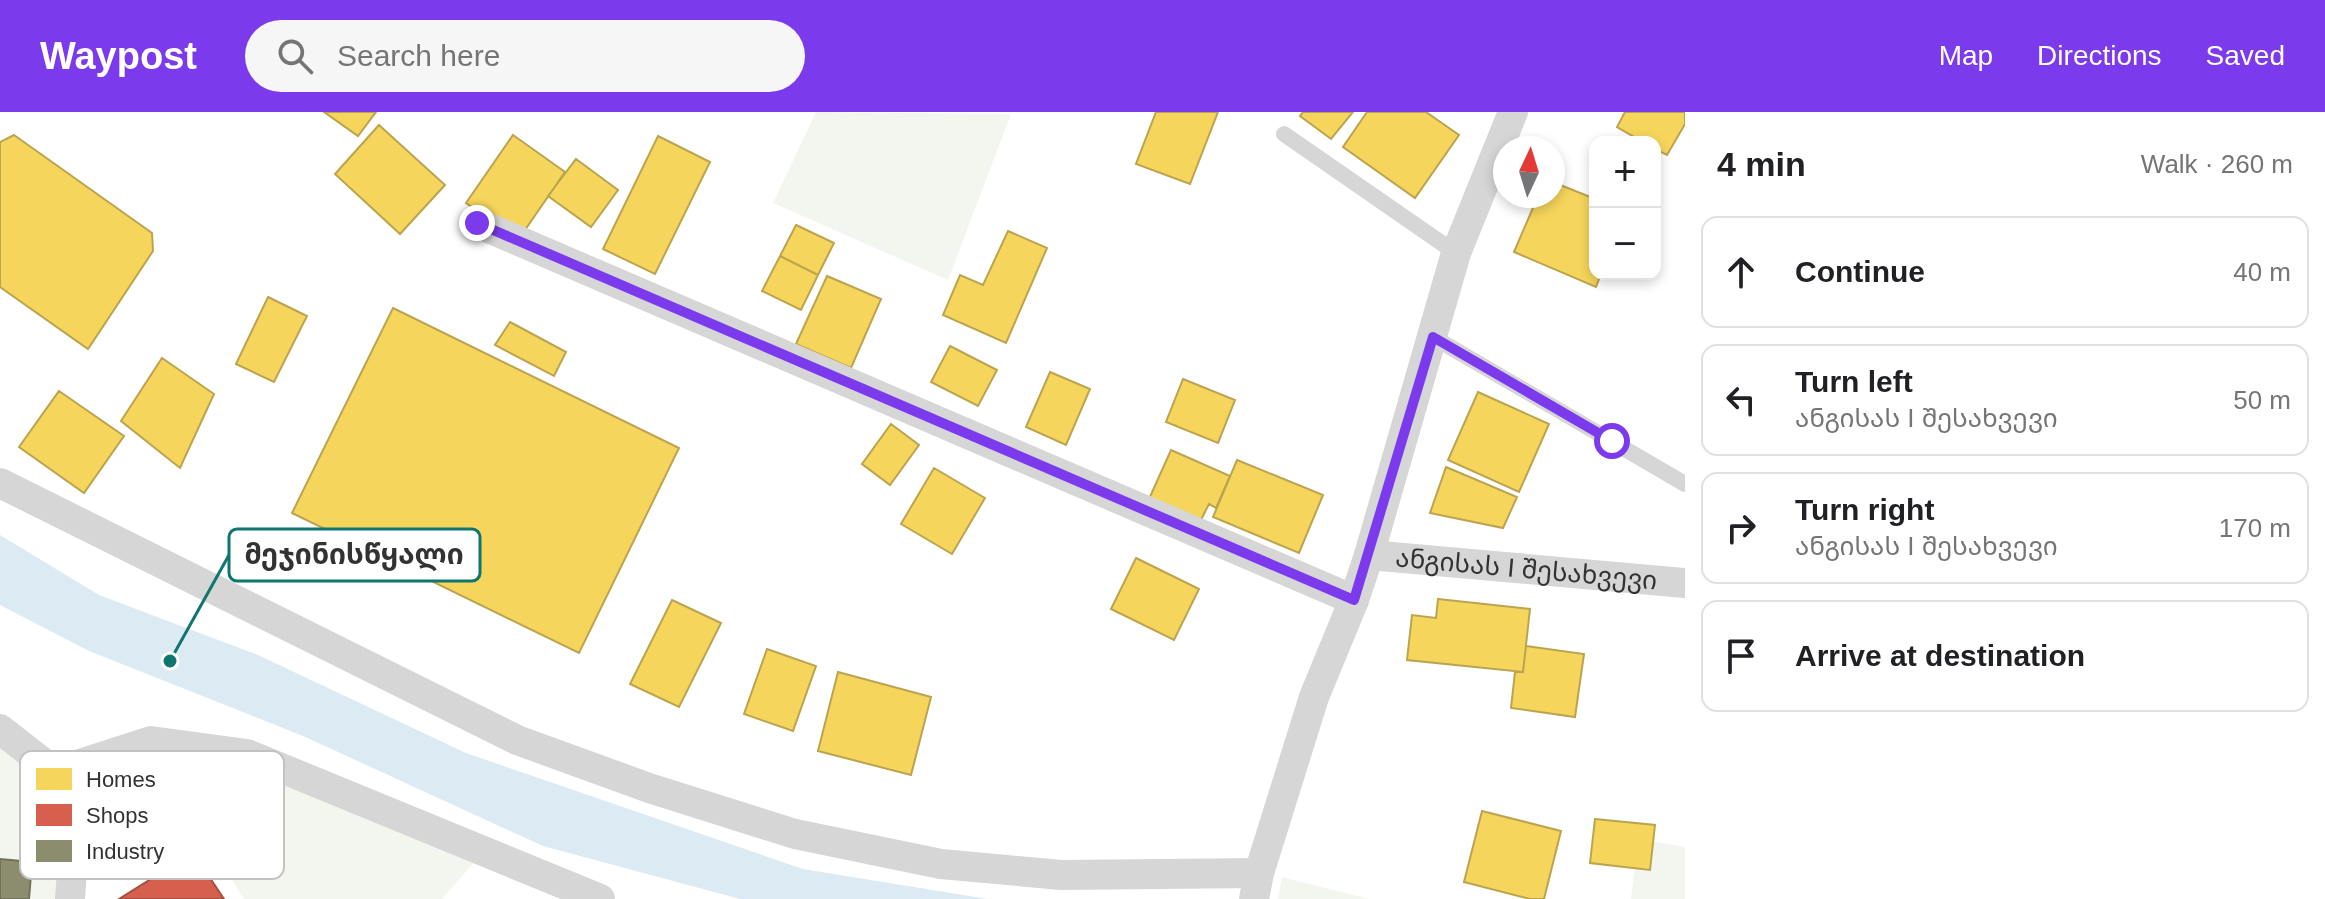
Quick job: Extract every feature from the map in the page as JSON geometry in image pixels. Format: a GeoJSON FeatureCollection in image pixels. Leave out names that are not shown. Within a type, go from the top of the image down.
{"type":"FeatureCollection","features":[{"type":"Feature","properties":{"kind":"street","name":"ანგისას I შესახვევი"},"geometry":{"type":"LineString","coordinates":[[1257,886],[1314,697],[1369,555],[1456,253],[1513,112]]}},
{"type":"Feature","properties":{"kind":"street"},"geometry":{"type":"LineString","coordinates":[[477,223],[1354,600]]}},
{"type":"Feature","properties":{"kind":"street"},"geometry":{"type":"LineString","coordinates":[[0,483],[517,740],[649,788],[795,834],[941,864],[1061,875],[1257,886]]}},
{"type":"Feature","properties":{"kind":"street","name":"ანგისას I შესახვევი"},"geometry":{"type":"LineString","coordinates":[[1369,555],[1685,583]]}},
{"type":"Feature","properties":{"kind":"street"},"geometry":{"type":"LineString","coordinates":[[0,729],[28,751]]}},
{"type":"Feature","properties":{"kind":"street"},"geometry":{"type":"LineString","coordinates":[[120,751],[151,741],[225,751]]}},
{"type":"Feature","properties":{"kind":"street"},"geometry":{"type":"LineString","coordinates":[[284,769],[600,899]]}},
{"type":"Feature","properties":{"kind":"street"},"geometry":{"type":"LineString","coordinates":[[70,899],[71,879]]}},
{"type":"Feature","properties":{"kind":"lane"},"geometry":{"type":"LineString","coordinates":[[1284,134],[1456,253]]}},
{"type":"Feature","properties":{"kind":"lane"},"geometry":{"type":"LineString","coordinates":[[1433,337],[1685,484]]}},
{"type":"Feature","properties":{"kind":"shaded area"},"geometry":{"type":"Polygon","coordinates":[[[816,112],[1011,114],[948,280],[773,203],[816,112]]]}},
{"type":"Feature","properties":{"kind":"shaded area"},"geometry":{"type":"Polygon","coordinates":[[[0,535],[99,595],[258,655],[466,753],[803,869],[988,899],[740,899],[543,846],[303,736],[89,651],[0,605],[0,535]]]}},
{"type":"Feature","properties":{"kind":"shaded area"},"geometry":{"type":"Polygon","coordinates":[[[0,729],[28,751],[20,751],[20,879],[68,879],[70,899],[0,899],[0,729]]]}},
{"type":"Feature","properties":{"kind":"shaded area"},"geometry":{"type":"Polygon","coordinates":[[[284,769],[484,851],[442,899],[244,899],[231,879],[284,879],[284,769]]]}},
{"type":"Feature","properties":{"kind":"shaded area"},"geometry":{"type":"Polygon","coordinates":[[[1638,839],[1685,847],[1685,899],[1631,899],[1638,839]]]}},
{"type":"Feature","properties":{"kind":"shaded area"},"geometry":{"type":"Polygon","coordinates":[[[1282,877],[1369,899],[1278,899],[1282,877]]]}},
{"type":"Feature","properties":{"kind":"building: Homes"},"geometry":{"type":"Polygon","coordinates":[[[324,112],[376,112],[358,136],[324,112]]]}},
{"type":"Feature","properties":{"kind":"building: Homes"},"geometry":{"type":"Polygon","coordinates":[[[1156,112],[1218,112],[1190,184],[1136,164],[1156,112]]]}},
{"type":"Feature","properties":{"kind":"building: Homes"},"geometry":{"type":"Polygon","coordinates":[[[1303,112],[1353,112],[1331,139],[1300,116],[1303,112]]]}},
{"type":"Feature","properties":{"kind":"building: Homes"},"geometry":{"type":"Polygon","coordinates":[[[1367,112],[1426,112],[1459,135],[1415,198],[1343,147],[1367,112]]]}},
{"type":"Feature","properties":{"kind":"building: Homes"},"geometry":{"type":"Polygon","coordinates":[[[1625,112],[1685,112],[1685,124],[1667,155],[1661,152],[1661,136],[1633,136],[1617,127],[1625,112]]]}},
{"type":"Feature","properties":{"kind":"building: Homes"},"geometry":{"type":"Polygon","coordinates":[[[379,125],[445,185],[400,234],[335,174],[379,125]]]}},
{"type":"Feature","properties":{"kind":"building: Homes"},"geometry":{"type":"Polygon","coordinates":[[[14,135],[152,233],[153,251],[88,349],[0,287],[0,142],[14,135]]]}},
{"type":"Feature","properties":{"kind":"building: Homes"},"geometry":{"type":"Polygon","coordinates":[[[513,135],[565,172],[518,240],[466,203],[513,135]]]}},
{"type":"Feature","properties":{"kind":"building: Homes"},"geometry":{"type":"Polygon","coordinates":[[[658,136],[710,162],[655,274],[603,249],[658,136]]]}},
{"type":"Feature","properties":{"kind":"building: Homes"},"geometry":{"type":"Polygon","coordinates":[[[576,159],[618,190],[591,227],[548,196],[576,159]]]}},
{"type":"Feature","properties":{"kind":"building: Homes"},"geometry":{"type":"Polygon","coordinates":[[[1565,187],[1589,197],[1589,280],[1599,280],[1596,287],[1514,252],[1533,208],[1565,208],[1565,187]]]}},
{"type":"Feature","properties":{"kind":"building: Homes"},"geometry":{"type":"Polygon","coordinates":[[[796,225],[834,243],[818,275],[780,256],[796,225]]]}},
{"type":"Feature","properties":{"kind":"building: Homes"},"geometry":{"type":"Polygon","coordinates":[[[1008,231],[1047,248],[1006,343],[943,315],[960,275],[983,285],[1008,231]]]}},
{"type":"Feature","properties":{"kind":"building: Homes"},"geometry":{"type":"Polygon","coordinates":[[[780,256],[818,275],[801,310],[762,291],[780,256]]]}},
{"type":"Feature","properties":{"kind":"building: Homes"},"geometry":{"type":"Polygon","coordinates":[[[827,276],[881,299],[851,368],[796,344],[827,276]]]}},
{"type":"Feature","properties":{"kind":"building: Homes"},"geometry":{"type":"Polygon","coordinates":[[[268,297],[307,316],[274,382],[236,364],[268,297]]]}},
{"type":"Feature","properties":{"kind":"building: Homes"},"geometry":{"type":"Polygon","coordinates":[[[393,308],[679,448],[579,653],[292,513],[393,308]]]}},
{"type":"Feature","properties":{"kind":"building: Homes"},"geometry":{"type":"Polygon","coordinates":[[[510,322],[566,352],[554,376],[495,345],[510,322]]]}},
{"type":"Feature","properties":{"kind":"building: Homes"},"geometry":{"type":"Polygon","coordinates":[[[950,346],[997,370],[978,406],[931,382],[950,346]]]}},
{"type":"Feature","properties":{"kind":"building: Homes"},"geometry":{"type":"Polygon","coordinates":[[[162,358],[214,394],[180,468],[121,421],[162,358]]]}},
{"type":"Feature","properties":{"kind":"building: Homes"},"geometry":{"type":"Polygon","coordinates":[[[1050,372],[1090,389],[1066,445],[1026,427],[1050,372]]]}},
{"type":"Feature","properties":{"kind":"building: Homes"},"geometry":{"type":"Polygon","coordinates":[[[1183,379],[1235,400],[1218,443],[1166,422],[1183,379]]]}},
{"type":"Feature","properties":{"kind":"building: Homes"},"geometry":{"type":"Polygon","coordinates":[[[59,391],[124,436],[84,493],[19,447],[59,391]]]}},
{"type":"Feature","properties":{"kind":"building: Homes"},"geometry":{"type":"Polygon","coordinates":[[[1478,392],[1549,424],[1519,492],[1448,460],[1478,392]]]}},
{"type":"Feature","properties":{"kind":"building: Homes"},"geometry":{"type":"Polygon","coordinates":[[[891,424],[919,445],[890,485],[862,464],[891,424]]]}},
{"type":"Feature","properties":{"kind":"building: Homes"},"geometry":{"type":"Polygon","coordinates":[[[1171,450],[1230,476],[1216,508],[1209,504],[1200,522],[1149,499],[1171,450]]]}},
{"type":"Feature","properties":{"kind":"building: Homes"},"geometry":{"type":"Polygon","coordinates":[[[1237,460],[1323,495],[1299,553],[1213,517],[1237,460]]]}},
{"type":"Feature","properties":{"kind":"building: Homes"},"geometry":{"type":"Polygon","coordinates":[[[1446,467],[1517,497],[1503,528],[1430,513],[1446,467]]]}},
{"type":"Feature","properties":{"kind":"building: Homes"},"geometry":{"type":"Polygon","coordinates":[[[934,468],[985,498],[952,554],[901,524],[934,468]]]}},
{"type":"Feature","properties":{"kind":"building: Homes"},"geometry":{"type":"Polygon","coordinates":[[[1136,558],[1199,589],[1174,640],[1111,609],[1136,558]]]}},
{"type":"Feature","properties":{"kind":"building: Homes"},"geometry":{"type":"Polygon","coordinates":[[[1438,599],[1530,609],[1523,672],[1407,660],[1412,615],[1436,618],[1438,599]]]}},
{"type":"Feature","properties":{"kind":"building: Homes"},"geometry":{"type":"Polygon","coordinates":[[[672,600],[721,623],[679,707],[630,684],[672,600]]]}},
{"type":"Feature","properties":{"kind":"building: Homes"},"geometry":{"type":"Polygon","coordinates":[[[1526,646],[1584,654],[1575,717],[1511,708],[1515,672],[1523,672],[1526,646]]]}},
{"type":"Feature","properties":{"kind":"building: Homes"},"geometry":{"type":"Polygon","coordinates":[[[767,649],[816,666],[793,731],[744,714],[767,649]]]}},
{"type":"Feature","properties":{"kind":"building: Homes"},"geometry":{"type":"Polygon","coordinates":[[[838,672],[931,697],[911,775],[818,751],[838,672]]]}},
{"type":"Feature","properties":{"kind":"building: Homes"},"geometry":{"type":"Polygon","coordinates":[[[1482,811],[1561,831],[1544,899],[1530,899],[1464,882],[1482,811]]]}},
{"type":"Feature","properties":{"kind":"building: Homes"},"geometry":{"type":"Polygon","coordinates":[[[1595,819],[1655,825],[1650,870],[1590,863],[1595,819]]]}},
{"type":"Feature","properties":{"kind":"building: Shops"},"geometry":{"type":"Polygon","coordinates":[[[151,879],[211,879],[224,899],[119,899],[151,879]]]}},
{"type":"Feature","properties":{"kind":"building: Industry"},"geometry":{"type":"Polygon","coordinates":[[[0,859],[20,861],[20,879],[31,879],[29,899],[0,899],[0,859]]]}},
{"type":"Feature","properties":{"kind":"place","name":"მეჯინისწყალი"},"geometry":{"type":"Point","coordinates":[170,661]}},
{"type":"Feature","properties":{"kind":"route"},"geometry":{"type":"LineString","coordinates":[[477,223],[1354,600],[1433,337],[1612,441]]}}]}
